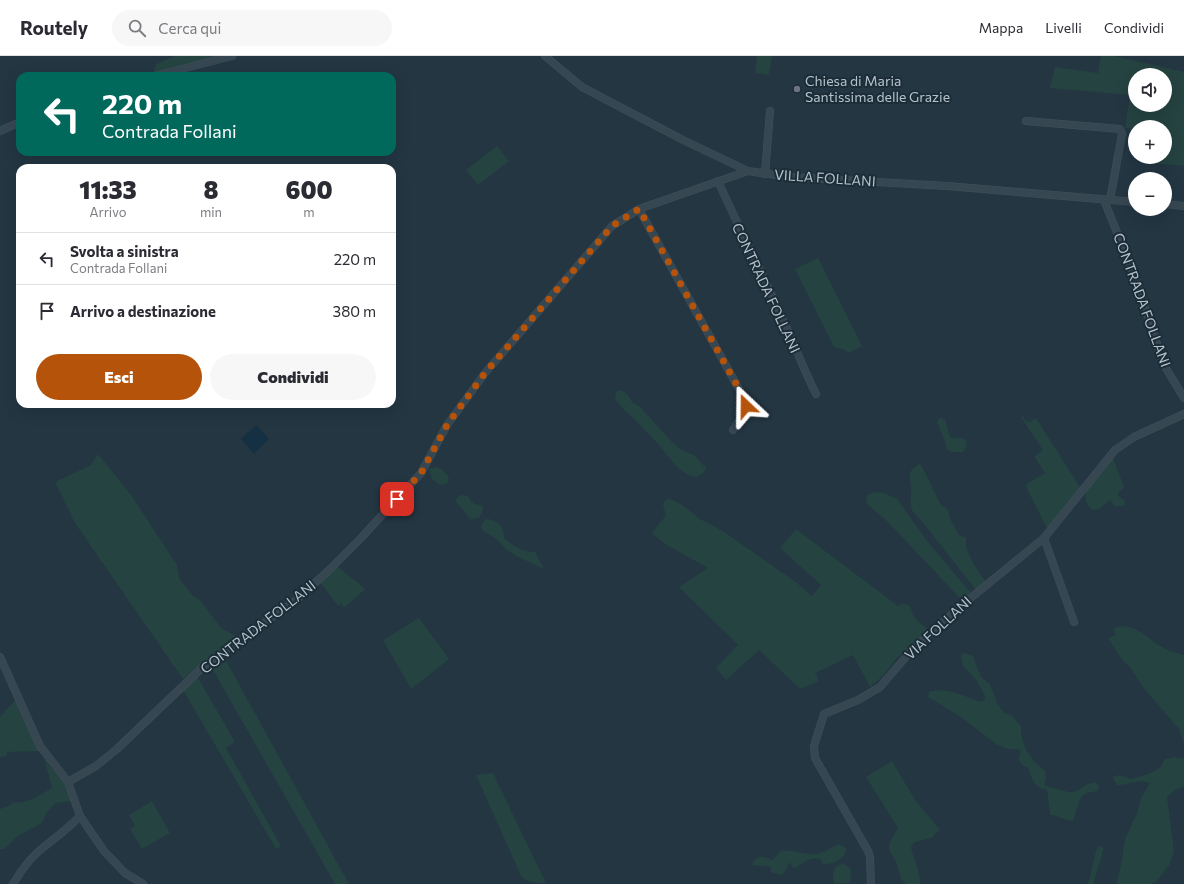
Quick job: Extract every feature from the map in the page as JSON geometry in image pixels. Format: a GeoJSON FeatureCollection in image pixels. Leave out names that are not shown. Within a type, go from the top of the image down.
{"type":"FeatureCollection","features":[{"type":"Feature","properties":{"kind":"street"},"geometry":{"type":"LineString","coordinates":[[170,72],[232,56]]}},
{"type":"Feature","properties":{"kind":"street","name":"VILLA FOLLANI"},"geometry":{"type":"LineString","coordinates":[[545,56],[582,87],[690,144],[748,171],[766,174],[947,186],[1128,202]]}},
{"type":"Feature","properties":{"kind":"street"},"geometry":{"type":"LineString","coordinates":[[766,174],[770,111]]}},
{"type":"Feature","properties":{"kind":"street"},"geometry":{"type":"LineString","coordinates":[[1026,121],[1120,129],[1122,134],[1107,200]]}},
{"type":"Feature","properties":{"kind":"street"},"geometry":{"type":"LineString","coordinates":[[0,131],[16,124]]}},
{"type":"Feature","properties":{"kind":"street","name":"CONTRADA FOLLANI"},"geometry":{"type":"LineString","coordinates":[[68,782],[96,766],[117,749],[205,666],[295,601],[361,538],[421,473],[447,425],[485,373],[612,226],[639,209],[748,171]]}},
{"type":"Feature","properties":{"kind":"street","name":"CONTRADA FOLLANI"},"geometry":{"type":"LineString","coordinates":[[718,181],[781,314],[801,364],[816,394]]}},
{"type":"Feature","properties":{"kind":"street","name":"CONTRADA FOLLANI"},"geometry":{"type":"LineString","coordinates":[[1107,200],[1164,365],[1184,398]]}},
{"type":"Feature","properties":{"kind":"street"},"geometry":{"type":"LineString","coordinates":[[1172,205],[1184,206]]}},
{"type":"Feature","properties":{"kind":"street"},"geometry":{"type":"LineString","coordinates":[[639,209],[744,398],[746,406],[742,417],[733,430]]}},
{"type":"Feature","properties":{"kind":"street","name":"VIA FOLLANI"},"geometry":{"type":"LineString","coordinates":[[871,884],[870,856],[868,851],[815,758],[814,746],[824,714],[858,700],[880,687],[911,651],[962,605],[1044,538],[1114,450],[1134,436],[1184,414]]}},
{"type":"Feature","properties":{"kind":"street"},"geometry":{"type":"LineString","coordinates":[[1044,538],[1074,622]]}},
{"type":"Feature","properties":{"kind":"street"},"geometry":{"type":"LineString","coordinates":[[0,657],[40,746],[68,782],[80,816],[104,851],[125,873],[143,884]]}},
{"type":"Feature","properties":{"kind":"street"},"geometry":{"type":"LineString","coordinates":[[13,884],[25,866],[38,852],[69,828],[80,816]]}},
{"type":"Feature","properties":{"kind":"green space"},"geometry":{"type":"Polygon","coordinates":[[[175,56],[228,56],[167,72],[153,72],[156,64],[175,56]]]}},
{"type":"Feature","properties":{"kind":"green space"},"geometry":{"type":"Polygon","coordinates":[[[757,56],[772,56],[769,75],[755,73],[757,56]]]}},
{"type":"Feature","properties":{"kind":"green space"},"geometry":{"type":"Polygon","coordinates":[[[1101,56],[1114,56],[1166,68],[1128,68],[1128,95],[1050,88],[1055,67],[1098,73],[1101,56]]]}},
{"type":"Feature","properties":{"kind":"green space"},"geometry":{"type":"Polygon","coordinates":[[[1172,69],[1184,72],[1184,166],[1162,164],[1172,164],[1172,120],[1128,120],[1128,128],[1125,128],[1128,108],[1128,112],[1172,112],[1172,69]]]}},
{"type":"Feature","properties":{"kind":"green space"},"geometry":{"type":"Polygon","coordinates":[[[497,146],[509,161],[478,185],[466,170],[497,146]]]}},
{"type":"Feature","properties":{"kind":"green space"},"geometry":{"type":"Polygon","coordinates":[[[818,258],[862,346],[849,353],[845,350],[834,347],[795,269],[818,258]]]}},
{"type":"Feature","properties":{"kind":"green space"},"geometry":{"type":"Polygon","coordinates":[[[619,390],[628,395],[632,402],[640,407],[680,449],[694,455],[706,468],[702,474],[693,477],[676,465],[615,399],[616,392],[619,390]]]}},
{"type":"Feature","properties":{"kind":"green space"},"geometry":{"type":"Polygon","coordinates":[[[1023,416],[1025,420],[1030,422],[1036,418],[1081,489],[1048,530],[1025,485],[1045,473],[1034,456],[1043,450],[1021,417],[1023,416]]]}},
{"type":"Feature","properties":{"kind":"green space"},"geometry":{"type":"Polygon","coordinates":[[[939,418],[945,420],[950,437],[965,440],[966,448],[963,452],[951,452],[948,450],[937,422],[939,418]]]}},
{"type":"Feature","properties":{"kind":"green space"},"geometry":{"type":"Polygon","coordinates":[[[98,454],[131,495],[177,565],[179,578],[193,596],[200,600],[221,628],[238,637],[204,661],[183,679],[75,523],[55,482],[91,465],[98,454]]]}},
{"type":"Feature","properties":{"kind":"green space"},"geometry":{"type":"Polygon","coordinates":[[[1113,458],[1124,487],[1118,494],[1124,500],[1125,504],[1124,506],[1114,506],[1112,501],[1109,501],[1099,509],[1093,510],[1086,502],[1086,491],[1096,476],[1101,474],[1113,458]]]}},
{"type":"Feature","properties":{"kind":"green space"},"geometry":{"type":"Polygon","coordinates":[[[920,464],[940,504],[948,510],[950,519],[959,535],[966,538],[966,547],[973,563],[986,582],[976,590],[911,508],[910,474],[913,469],[920,464]]]}},
{"type":"Feature","properties":{"kind":"green space"},"geometry":{"type":"Polygon","coordinates":[[[435,467],[440,468],[446,473],[449,480],[446,484],[440,485],[432,479],[429,469],[435,467]]]}},
{"type":"Feature","properties":{"kind":"green space"},"geometry":{"type":"Polygon","coordinates":[[[874,492],[884,493],[897,499],[927,541],[971,593],[962,600],[887,521],[869,506],[866,496],[874,492]]]}},
{"type":"Feature","properties":{"kind":"green space"},"geometry":{"type":"Polygon","coordinates":[[[462,495],[468,496],[472,502],[482,506],[483,510],[479,518],[470,519],[457,504],[456,499],[462,495]]]}},
{"type":"Feature","properties":{"kind":"green space"},"geometry":{"type":"Polygon","coordinates":[[[670,499],[681,504],[700,519],[723,531],[797,583],[812,596],[821,585],[780,548],[796,529],[898,606],[905,604],[909,606],[916,620],[929,630],[895,660],[883,676],[870,687],[853,655],[815,673],[819,681],[800,689],[759,650],[726,680],[716,668],[738,645],[679,587],[708,568],[665,544],[652,533],[666,515],[663,506],[665,500],[670,499]]]}},
{"type":"Feature","properties":{"kind":"green space"},"geometry":{"type":"Polygon","coordinates":[[[486,519],[493,520],[499,524],[503,530],[504,538],[515,546],[522,550],[535,552],[544,569],[518,557],[507,550],[495,538],[483,531],[481,528],[482,523],[486,519]]]}},
{"type":"Feature","properties":{"kind":"green space"},"geometry":{"type":"Polygon","coordinates":[[[337,566],[365,589],[344,608],[341,603],[338,606],[320,582],[337,566]]]}},
{"type":"Feature","properties":{"kind":"green space"},"geometry":{"type":"Polygon","coordinates":[[[419,618],[449,659],[411,689],[383,640],[419,618]]]}},
{"type":"Feature","properties":{"kind":"green space"},"geometry":{"type":"Polygon","coordinates":[[[1121,626],[1139,631],[1160,646],[1184,655],[1184,744],[1179,729],[1142,686],[1108,638],[1116,635],[1113,629],[1121,626]]]}},
{"type":"Feature","properties":{"kind":"green space"},"geometry":{"type":"Polygon","coordinates":[[[966,653],[973,656],[981,677],[990,684],[997,703],[1004,713],[1011,715],[1021,726],[1021,735],[1026,750],[1034,761],[1045,771],[1046,779],[1044,785],[1071,792],[1090,783],[1097,783],[1099,787],[1098,791],[1086,793],[1080,799],[1073,821],[1050,815],[1047,790],[1036,785],[1028,768],[1022,765],[1018,758],[1021,754],[1019,749],[1007,749],[996,744],[961,717],[928,697],[929,692],[942,690],[955,692],[981,702],[986,698],[977,681],[963,666],[961,657],[962,654],[966,653]]]}},
{"type":"Feature","properties":{"kind":"green space"},"geometry":{"type":"Polygon","coordinates":[[[223,655],[349,884],[335,884],[210,665],[223,655]]]}},
{"type":"Feature","properties":{"kind":"green space"},"geometry":{"type":"Polygon","coordinates":[[[197,676],[235,742],[226,748],[281,846],[276,849],[183,690],[197,676]]]}},
{"type":"Feature","properties":{"kind":"green space"},"geometry":{"type":"Polygon","coordinates":[[[16,699],[40,751],[7,752],[7,756],[0,757],[0,717],[16,699]]]}},
{"type":"Feature","properties":{"kind":"green space"},"geometry":{"type":"Polygon","coordinates":[[[1174,757],[1184,758],[1184,786],[1175,790],[1167,797],[1174,851],[1170,864],[1157,881],[1151,884],[1116,884],[1125,839],[1137,813],[1141,798],[1150,783],[1141,781],[1117,785],[1112,777],[1120,775],[1131,779],[1148,774],[1160,768],[1165,759],[1174,757]]]}},
{"type":"Feature","properties":{"kind":"green space"},"geometry":{"type":"Polygon","coordinates":[[[44,759],[66,786],[72,801],[56,803],[47,812],[42,823],[16,837],[4,849],[0,849],[0,809],[11,805],[12,802],[17,803],[33,799],[52,787],[44,759]]]}},
{"type":"Feature","properties":{"kind":"green space"},"geometry":{"type":"Polygon","coordinates":[[[892,761],[915,800],[940,830],[931,838],[914,842],[911,847],[919,874],[920,884],[906,884],[901,879],[896,862],[889,850],[889,844],[898,828],[866,777],[892,761]]]}},
{"type":"Feature","properties":{"kind":"green space"},"geometry":{"type":"Polygon","coordinates":[[[493,773],[546,883],[536,883],[521,876],[476,775],[493,773]]]}},
{"type":"Feature","properties":{"kind":"green space"},"geometry":{"type":"Polygon","coordinates":[[[152,801],[170,833],[142,849],[130,829],[135,826],[129,815],[152,801]]]}},
{"type":"Feature","properties":{"kind":"green space"},"geometry":{"type":"Polygon","coordinates":[[[839,844],[846,848],[844,855],[835,862],[827,864],[823,864],[820,859],[813,859],[796,868],[792,867],[790,862],[783,874],[780,875],[771,872],[771,867],[752,865],[756,859],[760,857],[772,860],[781,851],[816,854],[839,844]]]}},
{"type":"Feature","properties":{"kind":"green space"},"geometry":{"type":"Polygon","coordinates":[[[1098,846],[1104,848],[1093,884],[1088,884],[1095,855],[1098,846]]]}},
{"type":"Feature","properties":{"kind":"green space"},"geometry":{"type":"Polygon","coordinates":[[[842,864],[851,869],[850,883],[834,884],[834,871],[836,867],[842,864]]]}},
{"type":"Feature","properties":{"kind":"water"},"geometry":{"type":"Polygon","coordinates":[[[256,425],[269,439],[254,454],[241,439],[256,425]]]}},
{"type":"Feature","properties":{"kind":"place","name":"Chiesa di Maria Santissima delle Grazie"},"geometry":{"type":"Point","coordinates":[797,89]}},
{"type":"Feature","properties":{"kind":"route"},"geometry":{"type":"LineString","coordinates":[[397,499],[421,473],[447,425],[485,373],[612,226],[639,209],[744,398],[746,406]]}}]}
